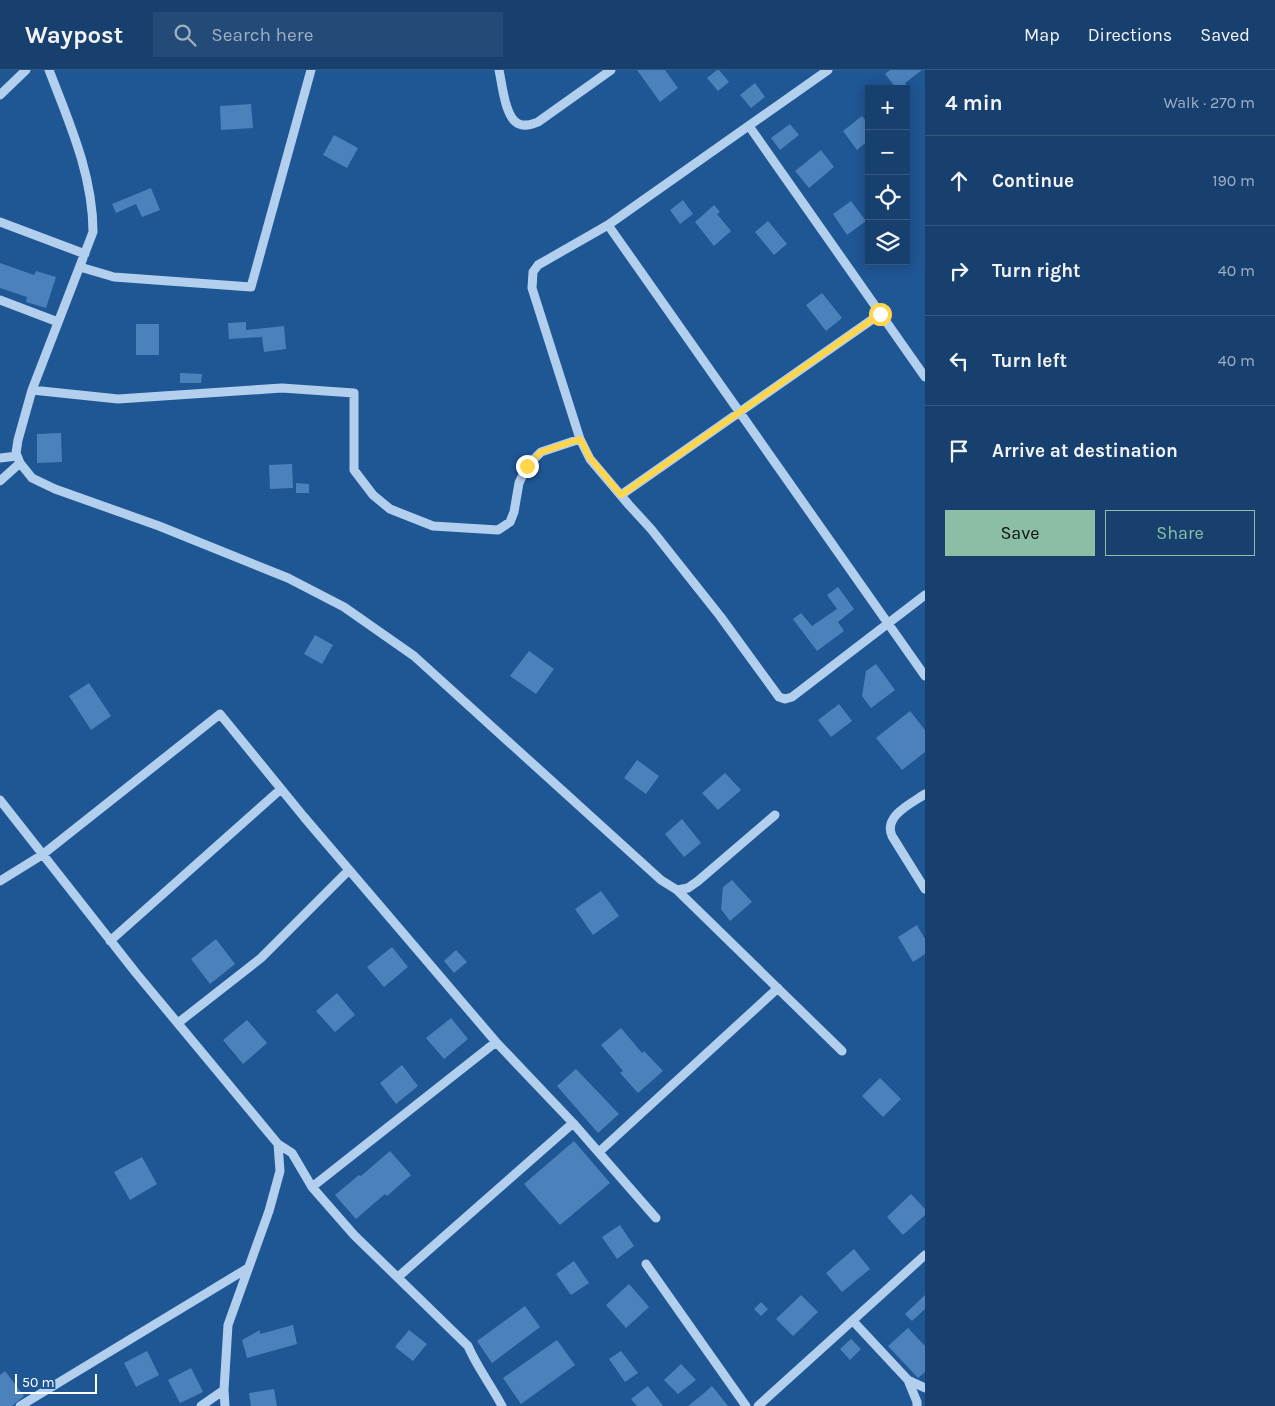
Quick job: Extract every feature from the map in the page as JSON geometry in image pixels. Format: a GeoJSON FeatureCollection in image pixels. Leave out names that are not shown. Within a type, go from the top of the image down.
{"type":"FeatureCollection","features":[{"type":"Feature","properties":{"kind":"street"},"geometry":{"type":"LineString","coordinates":[[0,95],[26,70]]}},
{"type":"Feature","properties":{"kind":"street"},"geometry":{"type":"LineString","coordinates":[[49,70],[85,171],[93,208],[93,232],[32,390],[18,440],[16,453],[32,478],[55,489],[159,526],[288,578],[344,607],[414,656],[661,880],[677,890],[842,1051]]}},
{"type":"Feature","properties":{"kind":"street"},"geometry":{"type":"LineString","coordinates":[[80,267],[114,277],[251,288],[311,70]]}},
{"type":"Feature","properties":{"kind":"street"},"geometry":{"type":"LineString","coordinates":[[499,70],[508,113],[513,121],[520,125],[538,122],[611,70]]}},
{"type":"Feature","properties":{"kind":"street"},"geometry":{"type":"LineString","coordinates":[[828,70],[608,225],[538,265],[533,272],[532,288],[580,439],[590,458],[651,529],[720,616],[777,694],[782,698],[789,699],[792,697],[925,595]]}},
{"type":"Feature","properties":{"kind":"street"},"geometry":{"type":"LineString","coordinates":[[749,126],[925,377]]}},
{"type":"Feature","properties":{"kind":"street"},"geometry":{"type":"LineString","coordinates":[[0,222],[85,254]]}},
{"type":"Feature","properties":{"kind":"street"},"geometry":{"type":"LineString","coordinates":[[608,225],[925,676]]}},
{"type":"Feature","properties":{"kind":"street"},"geometry":{"type":"LineString","coordinates":[[0,300],[58,322]]}},
{"type":"Feature","properties":{"kind":"street"},"geometry":{"type":"LineString","coordinates":[[621,495],[880,314]]}},
{"type":"Feature","properties":{"kind":"street"},"geometry":{"type":"LineString","coordinates":[[32,390],[118,399],[282,388],[354,393],[354,470],[373,495],[390,509],[433,526],[498,530],[504,527],[510,522],[514,512],[519,483],[527,466],[541,452],[580,439]]}},
{"type":"Feature","properties":{"kind":"street"},"geometry":{"type":"LineString","coordinates":[[0,458],[19,459]]}},
{"type":"Feature","properties":{"kind":"street"},"geometry":{"type":"LineString","coordinates":[[0,481],[19,459]]}},
{"type":"Feature","properties":{"kind":"street"},"geometry":{"type":"LineString","coordinates":[[0,881],[42,855],[220,714],[349,870],[496,1042],[573,1123],[656,1218]]}},
{"type":"Feature","properties":{"kind":"street"},"geometry":{"type":"LineString","coordinates":[[110,941],[281,789]]}},
{"type":"Feature","properties":{"kind":"street"},"geometry":{"type":"LineString","coordinates":[[925,794],[893,818],[890,829],[892,836],[925,889]]}},
{"type":"Feature","properties":{"kind":"street"},"geometry":{"type":"LineString","coordinates":[[0,800],[110,941],[278,1144],[292,1154],[312,1187],[354,1235],[468,1346],[476,1364],[502,1406]]}},
{"type":"Feature","properties":{"kind":"street"},"geometry":{"type":"LineString","coordinates":[[677,890],[688,888],[698,881],[775,815]]}},
{"type":"Feature","properties":{"kind":"street"},"geometry":{"type":"LineString","coordinates":[[178,1023],[261,958],[349,870]]}},
{"type":"Feature","properties":{"kind":"street"},"geometry":{"type":"LineString","coordinates":[[599,1152],[778,988]]}},
{"type":"Feature","properties":{"kind":"street"},"geometry":{"type":"LineString","coordinates":[[312,1187],[496,1042]]}},
{"type":"Feature","properties":{"kind":"street"},"geometry":{"type":"LineString","coordinates":[[398,1277],[573,1123]]}},
{"type":"Feature","properties":{"kind":"street"},"geometry":{"type":"LineString","coordinates":[[225,1406],[224,1390],[228,1325],[269,1211],[280,1171],[278,1144]]}},
{"type":"Feature","properties":{"kind":"street"},"geometry":{"type":"LineString","coordinates":[[758,1406],[925,1256]]}},
{"type":"Feature","properties":{"kind":"street"},"geometry":{"type":"LineString","coordinates":[[646,1264],[746,1406]]}},
{"type":"Feature","properties":{"kind":"street"},"geometry":{"type":"LineString","coordinates":[[20,1406],[248,1268]]}},
{"type":"Feature","properties":{"kind":"street"},"geometry":{"type":"LineString","coordinates":[[853,1321],[908,1380],[917,1406]]}},
{"type":"Feature","properties":{"kind":"street"},"geometry":{"type":"LineString","coordinates":[[908,1380],[925,1388]]}},
{"type":"Feature","properties":{"kind":"street"},"geometry":{"type":"LineString","coordinates":[[201,1406],[224,1390]]}},
{"type":"Feature","properties":{"kind":"building"},"geometry":{"type":"Polygon","coordinates":[[[637,70],[665,70],[678,88],[660,102],[637,70]]]}},
{"type":"Feature","properties":{"kind":"building"},"geometry":{"type":"Polygon","coordinates":[[[717,70],[729,82],[718,91],[707,78],[717,70]]]}},
{"type":"Feature","properties":{"kind":"building"},"geometry":{"type":"Polygon","coordinates":[[[890,70],[922,70],[905,83],[906,85],[894,85],[885,74],[890,70]]]}},
{"type":"Feature","properties":{"kind":"building"},"geometry":{"type":"Polygon","coordinates":[[[755,83],[765,97],[751,108],[740,95],[755,83]]]}},
{"type":"Feature","properties":{"kind":"building"},"geometry":{"type":"Polygon","coordinates":[[[251,104],[253,128],[221,130],[220,106],[251,104]]]}},
{"type":"Feature","properties":{"kind":"building"},"geometry":{"type":"Polygon","coordinates":[[[862,116],[865,120],[865,143],[857,150],[843,131],[862,116]]]}},
{"type":"Feature","properties":{"kind":"building"},"geometry":{"type":"Polygon","coordinates":[[[790,124],[799,135],[780,150],[771,138],[790,124]]]}},
{"type":"Feature","properties":{"kind":"building"},"geometry":{"type":"Polygon","coordinates":[[[334,135],[358,148],[347,168],[323,155],[334,135]]]}},
{"type":"Feature","properties":{"kind":"building"},"geometry":{"type":"Polygon","coordinates":[[[821,150],[834,167],[809,188],[795,171],[821,150]]]}},
{"type":"Feature","properties":{"kind":"building"},"geometry":{"type":"Polygon","coordinates":[[[151,188],[160,210],[142,217],[136,204],[116,213],[112,204],[151,188]]]}},
{"type":"Feature","properties":{"kind":"building"},"geometry":{"type":"Polygon","coordinates":[[[683,200],[693,214],[680,224],[670,210],[683,200]]]}},
{"type":"Feature","properties":{"kind":"building"},"geometry":{"type":"Polygon","coordinates":[[[851,201],[865,222],[847,235],[833,214],[851,201]]]}},
{"type":"Feature","properties":{"kind":"building"},"geometry":{"type":"Polygon","coordinates":[[[714,205],[720,212],[717,214],[731,231],[714,246],[695,222],[714,205]]]}},
{"type":"Feature","properties":{"kind":"building"},"geometry":{"type":"Polygon","coordinates":[[[768,221],[787,244],[774,255],[755,232],[768,221]]]}},
{"type":"Feature","properties":{"kind":"building"},"geometry":{"type":"Polygon","coordinates":[[[0,263],[34,275],[36,271],[56,277],[46,308],[26,302],[27,297],[0,288],[0,263]]]}},
{"type":"Feature","properties":{"kind":"building"},"geometry":{"type":"Polygon","coordinates":[[[822,293],[842,318],[826,331],[806,305],[822,293]]]}},
{"type":"Feature","properties":{"kind":"building"},"geometry":{"type":"Polygon","coordinates":[[[246,322],[246,330],[284,326],[286,349],[264,352],[262,337],[229,339],[228,323],[246,322]]]}},
{"type":"Feature","properties":{"kind":"building"},"geometry":{"type":"Polygon","coordinates":[[[136,324],[159,324],[159,355],[136,355],[136,324]]]}},
{"type":"Feature","properties":{"kind":"building"},"geometry":{"type":"Polygon","coordinates":[[[180,373],[202,374],[201,383],[180,383],[180,373]]]}},
{"type":"Feature","properties":{"kind":"building"},"geometry":{"type":"Polygon","coordinates":[[[61,433],[62,462],[37,463],[37,434],[61,433]]]}},
{"type":"Feature","properties":{"kind":"building"},"geometry":{"type":"Polygon","coordinates":[[[292,464],[293,488],[270,489],[269,465],[292,464]]]}},
{"type":"Feature","properties":{"kind":"building"},"geometry":{"type":"Polygon","coordinates":[[[296,483],[309,484],[309,493],[296,493],[296,483]]]}},
{"type":"Feature","properties":{"kind":"building"},"geometry":{"type":"Polygon","coordinates":[[[838,587],[854,609],[838,622],[844,631],[817,651],[793,619],[801,613],[812,626],[837,609],[827,595],[838,587]]]}},
{"type":"Feature","properties":{"kind":"building"},"geometry":{"type":"Polygon","coordinates":[[[315,635],[333,645],[322,664],[304,654],[315,635]]]}},
{"type":"Feature","properties":{"kind":"building"},"geometry":{"type":"Polygon","coordinates":[[[529,651],[554,669],[536,694],[510,676],[529,651]]]}},
{"type":"Feature","properties":{"kind":"building"},"geometry":{"type":"Polygon","coordinates":[[[876,664],[895,690],[871,708],[862,696],[866,671],[876,664]]]}},
{"type":"Feature","properties":{"kind":"building"},"geometry":{"type":"Polygon","coordinates":[[[89,683],[111,716],[91,730],[69,696],[89,683]]]}},
{"type":"Feature","properties":{"kind":"building"},"geometry":{"type":"Polygon","coordinates":[[[839,704],[852,721],[831,737],[818,720],[839,704]]]}},
{"type":"Feature","properties":{"kind":"building"},"geometry":{"type":"Polygon","coordinates":[[[910,711],[925,730],[925,752],[902,770],[876,738],[910,711]]]}},
{"type":"Feature","properties":{"kind":"building"},"geometry":{"type":"Polygon","coordinates":[[[637,760],[659,776],[646,794],[624,778],[637,760]]]}},
{"type":"Feature","properties":{"kind":"building"},"geometry":{"type":"Polygon","coordinates":[[[725,773],[741,790],[718,810],[702,793],[725,773]]]}},
{"type":"Feature","properties":{"kind":"building"},"geometry":{"type":"Polygon","coordinates":[[[682,819],[701,843],[684,857],[665,834],[682,819]]]}},
{"type":"Feature","properties":{"kind":"building"},"geometry":{"type":"Polygon","coordinates":[[[732,880],[752,902],[730,921],[721,909],[723,887],[732,880]]]}},
{"type":"Feature","properties":{"kind":"building"},"geometry":{"type":"Polygon","coordinates":[[[601,891],[619,916],[593,935],[575,909],[601,891]]]}},
{"type":"Feature","properties":{"kind":"building"},"geometry":{"type":"Polygon","coordinates":[[[917,925],[925,939],[925,954],[913,962],[898,937],[917,925]]]}},
{"type":"Feature","properties":{"kind":"building"},"geometry":{"type":"Polygon","coordinates":[[[216,939],[235,964],[210,984],[191,959],[216,939]]]}},
{"type":"Feature","properties":{"kind":"building"},"geometry":{"type":"Polygon","coordinates":[[[392,947],[408,967],[384,987],[367,967],[392,947]]]}},
{"type":"Feature","properties":{"kind":"building"},"geometry":{"type":"Polygon","coordinates":[[[456,950],[467,962],[454,973],[444,961],[456,950]]]}},
{"type":"Feature","properties":{"kind":"building"},"geometry":{"type":"Polygon","coordinates":[[[337,993],[355,1015],[335,1032],[316,1011],[337,993]]]}},
{"type":"Feature","properties":{"kind":"building"},"geometry":{"type":"Polygon","coordinates":[[[451,1018],[468,1039],[444,1059],[426,1038],[451,1018]]]}},
{"type":"Feature","properties":{"kind":"building"},"geometry":{"type":"Polygon","coordinates":[[[247,1020],[267,1043],[243,1064],[223,1040],[247,1020]]]}},
{"type":"Feature","properties":{"kind":"building"},"geometry":{"type":"Polygon","coordinates":[[[621,1028],[642,1053],[644,1051],[663,1071],[638,1093],[620,1073],[623,1071],[601,1045],[621,1028]]]}},
{"type":"Feature","properties":{"kind":"building"},"geometry":{"type":"Polygon","coordinates":[[[402,1065],[418,1086],[396,1104],[380,1083],[402,1065]]]}},
{"type":"Feature","properties":{"kind":"building"},"geometry":{"type":"Polygon","coordinates":[[[576,1069],[619,1114],[598,1133],[557,1086],[576,1069]]]}},
{"type":"Feature","properties":{"kind":"building"},"geometry":{"type":"Polygon","coordinates":[[[880,1078],[901,1099],[883,1117],[862,1096],[880,1078]]]}},
{"type":"Feature","properties":{"kind":"building"},"geometry":{"type":"Polygon","coordinates":[[[574,1141],[610,1183],[560,1225],[524,1184],[574,1141]]]}},
{"type":"Feature","properties":{"kind":"building"},"geometry":{"type":"Polygon","coordinates":[[[390,1151],[411,1175],[356,1219],[335,1195],[390,1151]]]}},
{"type":"Feature","properties":{"kind":"building"},"geometry":{"type":"Polygon","coordinates":[[[142,1157],[157,1184],[130,1200],[114,1172],[142,1157]]]}},
{"type":"Feature","properties":{"kind":"building"},"geometry":{"type":"Polygon","coordinates":[[[911,1194],[925,1209],[925,1215],[903,1235],[887,1217],[911,1194]]]}},
{"type":"Feature","properties":{"kind":"building"},"geometry":{"type":"Polygon","coordinates":[[[620,1225],[634,1246],[617,1259],[602,1237],[620,1225]]]}},
{"type":"Feature","properties":{"kind":"building"},"geometry":{"type":"Polygon","coordinates":[[[854,1249],[870,1269],[842,1292],[826,1273],[854,1249]]]}},
{"type":"Feature","properties":{"kind":"building"},"geometry":{"type":"Polygon","coordinates":[[[574,1261],[589,1283],[571,1295],[556,1274],[574,1261]]]}},
{"type":"Feature","properties":{"kind":"building"},"geometry":{"type":"Polygon","coordinates":[[[629,1284],[649,1307],[626,1328],[606,1305],[629,1284]]]}},
{"type":"Feature","properties":{"kind":"building"},"geometry":{"type":"Polygon","coordinates":[[[801,1295],[818,1312],[793,1336],[776,1319],[801,1295]]]}},
{"type":"Feature","properties":{"kind":"building"},"geometry":{"type":"Polygon","coordinates":[[[925,1295],[925,1309],[912,1321],[905,1314],[925,1295]]]}},
{"type":"Feature","properties":{"kind":"building"},"geometry":{"type":"Polygon","coordinates":[[[761,1302],[768,1309],[761,1316],[754,1309],[761,1302]]]}},
{"type":"Feature","properties":{"kind":"building"},"geometry":{"type":"Polygon","coordinates":[[[525,1306],[540,1327],[492,1363],[477,1341],[525,1306]]]}},
{"type":"Feature","properties":{"kind":"building"},"geometry":{"type":"Polygon","coordinates":[[[293,1325],[297,1344],[247,1358],[242,1340],[260,1330],[260,1334],[293,1325]]]}},
{"type":"Feature","properties":{"kind":"building"},"geometry":{"type":"Polygon","coordinates":[[[908,1328],[925,1346],[925,1372],[918,1378],[888,1346],[908,1328]]]}},
{"type":"Feature","properties":{"kind":"building"},"geometry":{"type":"Polygon","coordinates":[[[409,1330],[427,1344],[413,1361],[395,1347],[409,1330]]]}},
{"type":"Feature","properties":{"kind":"building"},"geometry":{"type":"Polygon","coordinates":[[[851,1339],[861,1349],[850,1360],[840,1349],[851,1339]]]}},
{"type":"Feature","properties":{"kind":"building"},"geometry":{"type":"Polygon","coordinates":[[[557,1340],[575,1365],[521,1404],[503,1378],[557,1340]]]}},
{"type":"Feature","properties":{"kind":"building"},"geometry":{"type":"Polygon","coordinates":[[[147,1351],[159,1375],[136,1387],[124,1363],[147,1351]]]}},
{"type":"Feature","properties":{"kind":"building"},"geometry":{"type":"Polygon","coordinates":[[[621,1351],[638,1373],[625,1382],[609,1359],[621,1351]]]}},
{"type":"Feature","properties":{"kind":"building"},"geometry":{"type":"Polygon","coordinates":[[[681,1364],[696,1380],[678,1394],[664,1380],[681,1364]]]}},
{"type":"Feature","properties":{"kind":"building"},"geometry":{"type":"Polygon","coordinates":[[[191,1368],[203,1392],[180,1403],[168,1380],[191,1368]]]}},
{"type":"Feature","properties":{"kind":"building"},"geometry":{"type":"Polygon","coordinates":[[[5,1371],[24,1396],[12,1406],[0,1406],[0,1375],[5,1371]]]}},
{"type":"Feature","properties":{"kind":"building"},"geometry":{"type":"Polygon","coordinates":[[[648,1386],[663,1406],[637,1406],[631,1399],[648,1386]]]}},
{"type":"Feature","properties":{"kind":"building"},"geometry":{"type":"Polygon","coordinates":[[[712,1386],[728,1406],[688,1406],[703,1394],[712,1386]]]}},
{"type":"Feature","properties":{"kind":"building"},"geometry":{"type":"Polygon","coordinates":[[[274,1389],[277,1406],[251,1406],[249,1393],[274,1389]]]}},
{"type":"Feature","properties":{"kind":"route"},"geometry":{"type":"LineString","coordinates":[[527,466],[541,452],[560,444],[580,439],[590,458],[621,495],[880,314]]}}]}
